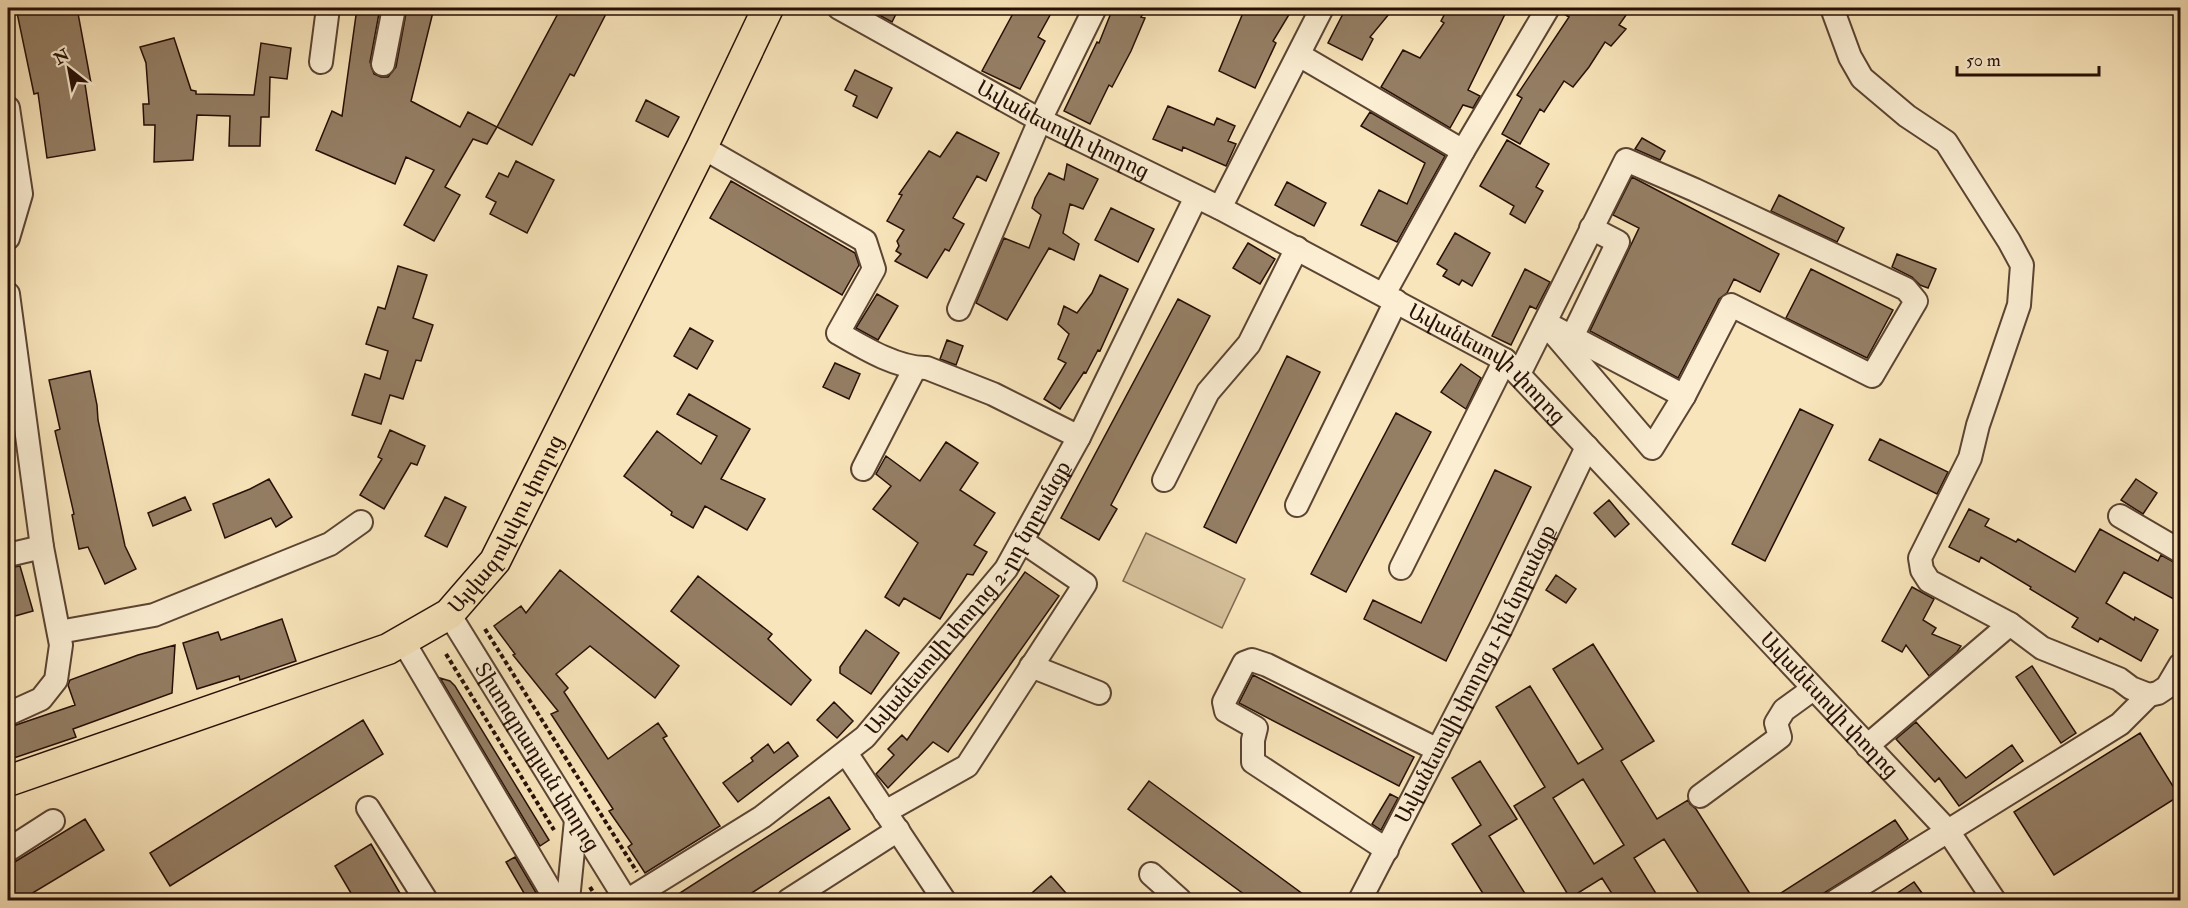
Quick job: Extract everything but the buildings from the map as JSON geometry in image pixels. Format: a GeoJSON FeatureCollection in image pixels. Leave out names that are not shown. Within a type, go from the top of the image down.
{"type":"FeatureCollection","features":[{"type":"Feature","properties":{"kind":"main road","name":"Այվազովսկու փողոց"},"geometry":{"type":"LineString","coordinates":[[8,781],[388,649],[449,614],[495,561],[702,147],[768,8]]}},
{"type":"Feature","properties":{"kind":"street"},"geometry":{"type":"LineString","coordinates":[[321,62],[328,8]]}},
{"type":"Feature","properties":{"kind":"street"},"geometry":{"type":"LineString","coordinates":[[382,64],[394,8]]}},
{"type":"Feature","properties":{"kind":"street"},"geometry":{"type":"LineString","coordinates":[[959,309],[1040,120],[1095,8]]}},
{"type":"Feature","properties":{"kind":"street"},"geometry":{"type":"LineString","coordinates":[[1220,208],[1323,8]]}},
{"type":"Feature","properties":{"kind":"street"},"geometry":{"type":"LineString","coordinates":[[1296,505],[1390,297],[1463,151],[1548,8]]}},
{"type":"Feature","properties":{"kind":"street"},"geometry":{"type":"LineString","coordinates":[[1832,8],[1850,57],[1862,78],[1907,116],[1946,142],[2022,265],[2019,305],[1978,425],[1970,458],[1920,558],[1922,570],[1929,580],[2010,624],[2042,648],[2119,679],[2131,688],[2149,695]]}},
{"type":"Feature","properties":{"kind":"street","name":"Ավանեսովի փողոց"},"geometry":{"type":"LineString","coordinates":[[850,10],[1040,120],[1297,248],[1390,297],[1512,367],[1948,831],[1994,900]]}},
{"type":"Feature","properties":{"kind":"street"},"geometry":{"type":"LineString","coordinates":[[1299,55],[1463,151]]}},
{"type":"Feature","properties":{"kind":"street"},"geometry":{"type":"LineString","coordinates":[[8,108],[21,194],[8,238]]}},
{"type":"Feature","properties":{"kind":"street"},"geometry":{"type":"LineString","coordinates":[[702,147],[865,240],[874,268],[838,333],[867,350],[915,368],[927,368],[993,394],[1079,437]]}},
{"type":"Feature","properties":{"kind":"street"},"geometry":{"type":"LineString","coordinates":[[1401,568],[1512,367],[1545,323],[1590,228],[1626,160],[1906,289],[1916,301],[1872,376],[1731,305],[1684,396],[1652,448],[1545,323]]}},
{"type":"Feature","properties":{"kind":"street","name":"Ավանեսովի փողոց 2-րդ նրբանցք"},"geometry":{"type":"LineString","coordinates":[[627,900],[762,817],[865,737],[1006,569],[1079,437],[1196,197]]}},
{"type":"Feature","properties":{"kind":"street"},"geometry":{"type":"LineString","coordinates":[[1572,337],[1618,242],[1590,228]]}},
{"type":"Feature","properties":{"kind":"street"},"geometry":{"type":"LineString","coordinates":[[1164,480],[1208,392],[1249,344],[1297,248]]}},
{"type":"Feature","properties":{"kind":"street"},"geometry":{"type":"LineString","coordinates":[[8,294],[42,547],[61,645],[56,680],[41,699],[8,714]]}},
{"type":"Feature","properties":{"kind":"street"},"geometry":{"type":"LineString","coordinates":[[1545,323],[1684,396]]}},
{"type":"Feature","properties":{"kind":"street"},"geometry":{"type":"LineString","coordinates":[[863,469],[915,368]]}},
{"type":"Feature","properties":{"kind":"street","name":"Ավանեսովի փողոց 1-ին նրբանցք"},"geometry":{"type":"LineString","coordinates":[[1360,900],[1501,628],[1587,447]]}},
{"type":"Feature","properties":{"kind":"street"},"geometry":{"type":"LineString","coordinates":[[2120,516],[2181,551]]}},
{"type":"Feature","properties":{"kind":"street"},"geometry":{"type":"LineString","coordinates":[[59,632],[154,615],[330,544],[362,522]]}},
{"type":"Feature","properties":{"kind":"street"},"geometry":{"type":"LineString","coordinates":[[789,900],[967,766],[1085,584],[1022,541]]}},
{"type":"Feature","properties":{"kind":"street"},"geometry":{"type":"LineString","coordinates":[[8,555],[42,547]]}},
{"type":"Feature","properties":{"kind":"street","name":"Տիտոգրադյան փողոց"},"geometry":{"type":"LineString","coordinates":[[449,614],[627,900]]}},
{"type":"Feature","properties":{"kind":"street"},"geometry":{"type":"LineString","coordinates":[[1867,746],[2010,624]]}},
{"type":"Feature","properties":{"kind":"street"},"geometry":{"type":"LineString","coordinates":[[404,641],[556,900]]}},
{"type":"Feature","properties":{"kind":"street"},"geometry":{"type":"LineString","coordinates":[[1387,850],[1253,762],[1253,740],[1256,728],[1226,711],[1224,702],[1244,663],[1252,660],[1267,665],[1438,750]]}},
{"type":"Feature","properties":{"kind":"street"},"geometry":{"type":"LineString","coordinates":[[1031,666],[1099,693]]}},
{"type":"Feature","properties":{"kind":"street"},"geometry":{"type":"LineString","coordinates":[[1837,900],[2120,724],[2149,695],[2158,693],[2167,687],[2179,672]]}},
{"type":"Feature","properties":{"kind":"street"},"geometry":{"type":"LineString","coordinates":[[1700,796],[1780,737],[1776,723],[1784,710],[1813,689]]}},
{"type":"Feature","properties":{"kind":"street"},"geometry":{"type":"LineString","coordinates":[[846,753],[944,900]]}},
{"type":"Feature","properties":{"kind":"street"},"geometry":{"type":"LineString","coordinates":[[368,808],[426,900]]}},
{"type":"Feature","properties":{"kind":"street"},"geometry":{"type":"LineString","coordinates":[[568,900],[576,820]]}},
{"type":"Feature","properties":{"kind":"street"},"geometry":{"type":"LineString","coordinates":[[8,850],[53,821]]}},
{"type":"Feature","properties":{"kind":"street"},"geometry":{"type":"LineString","coordinates":[[1151,874],[1180,900]]}},
{"type":"Feature","properties":{"kind":"path"},"geometry":{"type":"LineString","coordinates":[[485,629],[647,888]]}},
{"type":"Feature","properties":{"kind":"path"},"geometry":{"type":"LineString","coordinates":[[446,654],[554,830]]}},
{"type":"Feature","properties":{"kind":"path"},"geometry":{"type":"LineString","coordinates":[[573,860],[598,900]]}},
{"type":"Feature","properties":{"kind":"shaded area"},"geometry":{"type":"Polygon","coordinates":[[[1146,533],[1245,579],[1222,628],[1123,581],[1146,533]]]}}]}
